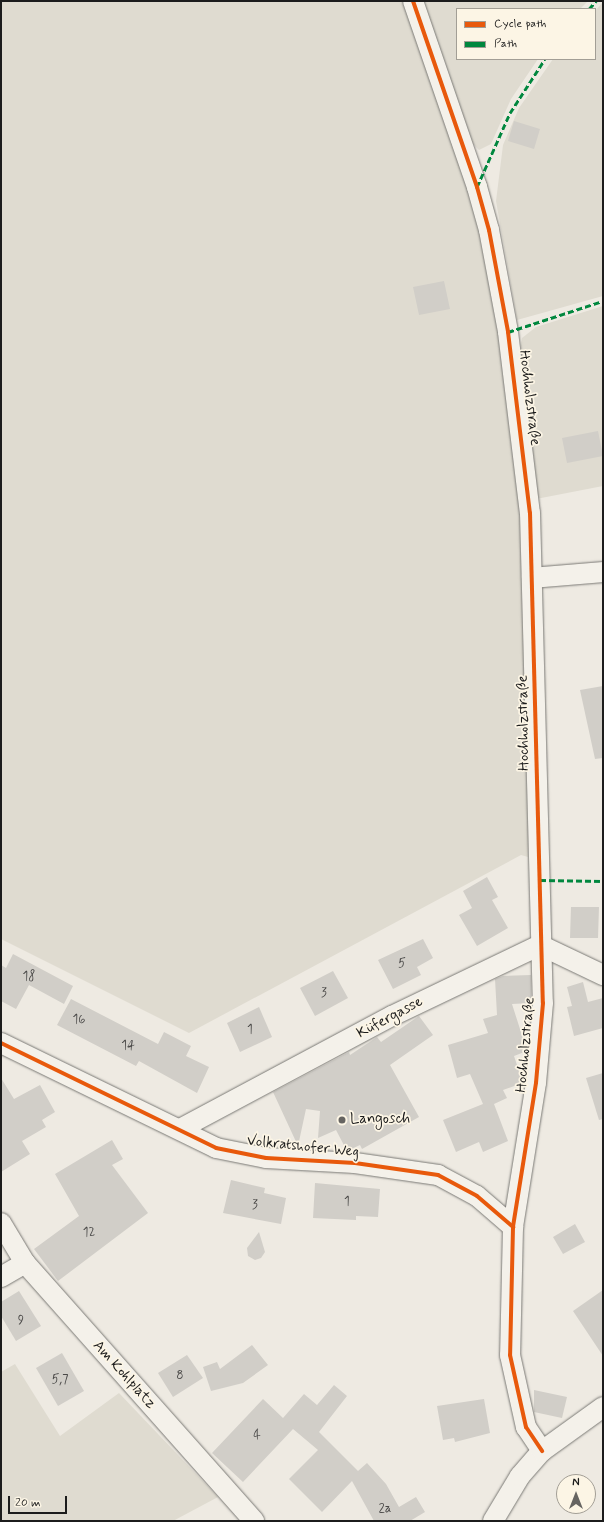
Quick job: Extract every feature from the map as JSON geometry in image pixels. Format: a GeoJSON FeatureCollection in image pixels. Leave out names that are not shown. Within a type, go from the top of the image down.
{"type":"FeatureCollection","features":[{"type":"Feature","properties":{"kind":"street","name":"Hochholzstraße"},"geometry":{"type":"LineString","coordinates":[[413,1],[477,186],[497,267],[523,442],[532,578],[540,945],[544,1003],[536,1083],[513,1227],[510,1355],[526,1427],[542,1451]]}},
{"type":"Feature","properties":{"kind":"street"},"geometry":{"type":"LineString","coordinates":[[532,578],[603,572]]}},
{"type":"Feature","properties":{"kind":"street"},"geometry":{"type":"LineString","coordinates":[[540,945],[603,975]]}},
{"type":"Feature","properties":{"kind":"street","name":"Küfergasse"},"geometry":{"type":"LineString","coordinates":[[180,1129],[392,1016],[540,945]]}},
{"type":"Feature","properties":{"kind":"street","name":"Volkratshofer Weg"},"geometry":{"type":"LineString","coordinates":[[1,1043],[93,1090],[180,1129],[216,1148],[266,1158],[355,1164],[438,1175],[477,1196],[513,1227]]}},
{"type":"Feature","properties":{"kind":"street","name":"Am Kohlplatz"},"geometry":{"type":"LineString","coordinates":[[1,1223],[25,1263],[254,1521]]}},
{"type":"Feature","properties":{"kind":"street"},"geometry":{"type":"LineString","coordinates":[[1,1277],[25,1263]]}},
{"type":"Feature","properties":{"kind":"street"},"geometry":{"type":"LineString","coordinates":[[490,1518],[520,1476],[542,1451],[603,1407]]}},
{"type":"Feature","properties":{"kind":"shaded area"},"geometry":{"type":"Polygon","coordinates":[[[1,1],[404,1],[474,205],[497,315],[519,495],[529,789],[528,857],[521,855],[189,1033],[1,939],[1,1]]]}},
{"type":"Feature","properties":{"kind":"shaded area"},"geometry":{"type":"Polygon","coordinates":[[[422,1],[588,1],[581,8],[456,8],[456,60],[537,60],[511,99],[491,144],[479,150],[471,142],[422,1]]]}},
{"type":"Feature","properties":{"kind":"shaded area"},"geometry":{"type":"Polygon","coordinates":[[[603,2],[603,296],[517,320],[496,201],[503,145],[519,108],[552,60],[596,60],[596,10],[603,2]]]}},
{"type":"Feature","properties":{"kind":"shaded area"},"geometry":{"type":"Polygon","coordinates":[[[603,306],[603,486],[536,499],[520,353],[522,338],[536,327],[603,306]]]}},
{"type":"Feature","properties":{"kind":"shaded area"},"geometry":{"type":"Polygon","coordinates":[[[15,1364],[60,1436],[119,1393],[218,1497],[173,1521],[1,1521],[1,1372],[15,1364]]]}},
{"type":"Feature","properties":{"kind":"building"},"geometry":{"type":"Polygon","coordinates":[[[514,121],[540,129],[534,149],[508,141],[514,121]]]}},
{"type":"Feature","properties":{"kind":"building"},"geometry":{"type":"Polygon","coordinates":[[[444,281],[450,309],[419,315],[413,287],[444,281]]]}},
{"type":"Feature","properties":{"kind":"building"},"geometry":{"type":"Polygon","coordinates":[[[598,431],[603,456],[567,463],[562,438],[598,431]]]}},
{"type":"Feature","properties":{"kind":"building"},"geometry":{"type":"Polygon","coordinates":[[[603,686],[603,758],[595,759],[580,690],[603,686]]]}},
{"type":"Feature","properties":{"kind":"building"},"geometry":{"type":"Polygon","coordinates":[[[487,877],[498,897],[492,900],[508,928],[477,946],[459,915],[472,908],[463,891],[487,877]]]}},
{"type":"Feature","properties":{"kind":"building"},"geometry":{"type":"Polygon","coordinates":[[[571,907],[599,907],[598,938],[570,938],[571,907]]]}},
{"type":"Feature","properties":{"kind":"building"},"geometry":{"type":"Polygon","coordinates":[[[423,939],[433,958],[417,967],[421,975],[393,989],[378,960],[423,939]]]}},
{"type":"Feature","properties":{"kind":"building"},"geometry":{"type":"Polygon","coordinates":[[[13,954],[73,986],[64,1004],[29,985],[16,1009],[1,1001],[1,965],[6,968],[13,954]]]}},
{"type":"Feature","properties":{"kind":"building"},"geometry":{"type":"Polygon","coordinates":[[[333,971],[348,998],[315,1016],[300,988],[333,971]]]}},
{"type":"Feature","properties":{"kind":"building"},"geometry":{"type":"Polygon","coordinates":[[[531,975],[531,1003],[512,1004],[527,1051],[514,1056],[523,1083],[503,1090],[507,1098],[494,1104],[508,1141],[483,1152],[479,1142],[456,1152],[443,1120],[483,1104],[470,1074],[457,1078],[448,1045],[488,1033],[483,1019],[497,1015],[495,979],[503,976],[531,975]]]}},
{"type":"Feature","properties":{"kind":"building"},"geometry":{"type":"Polygon","coordinates":[[[583,982],[588,1002],[603,998],[603,1028],[574,1036],[567,1007],[572,1006],[567,987],[583,982]]]}},
{"type":"Feature","properties":{"kind":"building"},"geometry":{"type":"Polygon","coordinates":[[[71,999],[158,1044],[164,1032],[191,1046],[186,1056],[209,1067],[197,1093],[139,1061],[136,1066],[57,1025],[71,999]]]}},
{"type":"Feature","properties":{"kind":"building"},"geometry":{"type":"Polygon","coordinates":[[[259,1007],[272,1037],[240,1052],[227,1023],[259,1007]]]}},
{"type":"Feature","properties":{"kind":"building"},"geometry":{"type":"Polygon","coordinates":[[[419,1016],[433,1035],[390,1065],[419,1117],[362,1149],[360,1145],[347,1151],[336,1130],[318,1138],[320,1111],[306,1109],[298,1146],[273,1092],[349,1052],[350,1055],[377,1037],[381,1042],[419,1016]]]}},
{"type":"Feature","properties":{"kind":"building"},"geometry":{"type":"Polygon","coordinates":[[[603,1073],[603,1119],[599,1120],[586,1078],[603,1073]]]}},
{"type":"Feature","properties":{"kind":"building"},"geometry":{"type":"Polygon","coordinates":[[[1,1078],[14,1099],[40,1085],[55,1112],[42,1120],[46,1127],[22,1141],[30,1154],[1,1172],[1,1078]]]}},
{"type":"Feature","properties":{"kind":"building"},"geometry":{"type":"Polygon","coordinates":[[[112,1140],[123,1159],[112,1165],[148,1213],[58,1281],[34,1249],[79,1216],[55,1174],[112,1140]]]}},
{"type":"Feature","properties":{"kind":"building"},"geometry":{"type":"Polygon","coordinates":[[[231,1180],[265,1188],[264,1193],[286,1198],[281,1224],[223,1213],[231,1180]]]}},
{"type":"Feature","properties":{"kind":"building"},"geometry":{"type":"Polygon","coordinates":[[[315,1183],[380,1189],[378,1217],[356,1216],[356,1220],[313,1218],[315,1183]]]}},
{"type":"Feature","properties":{"kind":"building"},"geometry":{"type":"Polygon","coordinates":[[[575,1224],[585,1242],[563,1254],[553,1237],[575,1224]]]}},
{"type":"Feature","properties":{"kind":"building"},"geometry":{"type":"Polygon","coordinates":[[[259,1232],[265,1252],[261,1258],[255,1260],[248,1256],[247,1248],[259,1232]]]}},
{"type":"Feature","properties":{"kind":"building"},"geometry":{"type":"Polygon","coordinates":[[[603,1290],[603,1356],[573,1311],[603,1290]]]}},
{"type":"Feature","properties":{"kind":"building"},"geometry":{"type":"Polygon","coordinates":[[[19,1291],[41,1326],[16,1341],[1,1316],[1,1302],[19,1291]]]}},
{"type":"Feature","properties":{"kind":"building"},"geometry":{"type":"Polygon","coordinates":[[[252,1345],[268,1365],[243,1383],[211,1391],[203,1367],[217,1362],[220,1369],[252,1345]]]}},
{"type":"Feature","properties":{"kind":"building"},"geometry":{"type":"Polygon","coordinates":[[[62,1353],[84,1391],[58,1406],[36,1368],[62,1353]]]}},
{"type":"Feature","properties":{"kind":"building"},"geometry":{"type":"Polygon","coordinates":[[[187,1355],[203,1378],[173,1397],[158,1373],[187,1355]]]}},
{"type":"Feature","properties":{"kind":"building"},"geometry":{"type":"Polygon","coordinates":[[[334,1385],[347,1396],[319,1432],[358,1471],[367,1463],[386,1484],[399,1507],[416,1497],[425,1512],[410,1521],[374,1521],[352,1481],[322,1512],[289,1479],[318,1450],[293,1429],[243,1482],[212,1453],[263,1399],[283,1418],[304,1394],[317,1405],[334,1385]]]}},
{"type":"Feature","properties":{"kind":"building"},"geometry":{"type":"Polygon","coordinates":[[[534,1390],[567,1397],[562,1418],[534,1412],[534,1390]]]}},
{"type":"Feature","properties":{"kind":"building"},"geometry":{"type":"Polygon","coordinates":[[[484,1399],[490,1433],[455,1442],[454,1438],[443,1440],[437,1406],[484,1399]]]}},
{"type":"Feature","properties":{"kind":"marked path"},"geometry":{"type":"LineString","coordinates":[[590,8],[596,1]]}},
{"type":"Feature","properties":{"kind":"marked path"},"geometry":{"type":"LineString","coordinates":[[477,187],[510,113],[544,60]]}},
{"type":"Feature","properties":{"kind":"marked path"},"geometry":{"type":"LineString","coordinates":[[508,332],[603,301]]}},
{"type":"Feature","properties":{"kind":"marked path"},"geometry":{"type":"LineString","coordinates":[[540,880],[603,881]]}},
{"type":"Feature","properties":{"kind":"cycle path"},"geometry":{"type":"LineString","coordinates":[[413,1],[477,187],[489,230],[508,332],[530,513],[543,1003],[536,1083],[513,1227],[510,1355],[526,1427],[542,1451]]}},
{"type":"Feature","properties":{"kind":"cycle path"},"geometry":{"type":"LineString","coordinates":[[1,1043],[216,1148],[266,1158],[355,1163],[438,1175],[477,1196],[513,1227]]}},
{"type":"Feature","properties":{"kind":"place","name":"Langosch"},"geometry":{"type":"Point","coordinates":[342,1120]}}]}
